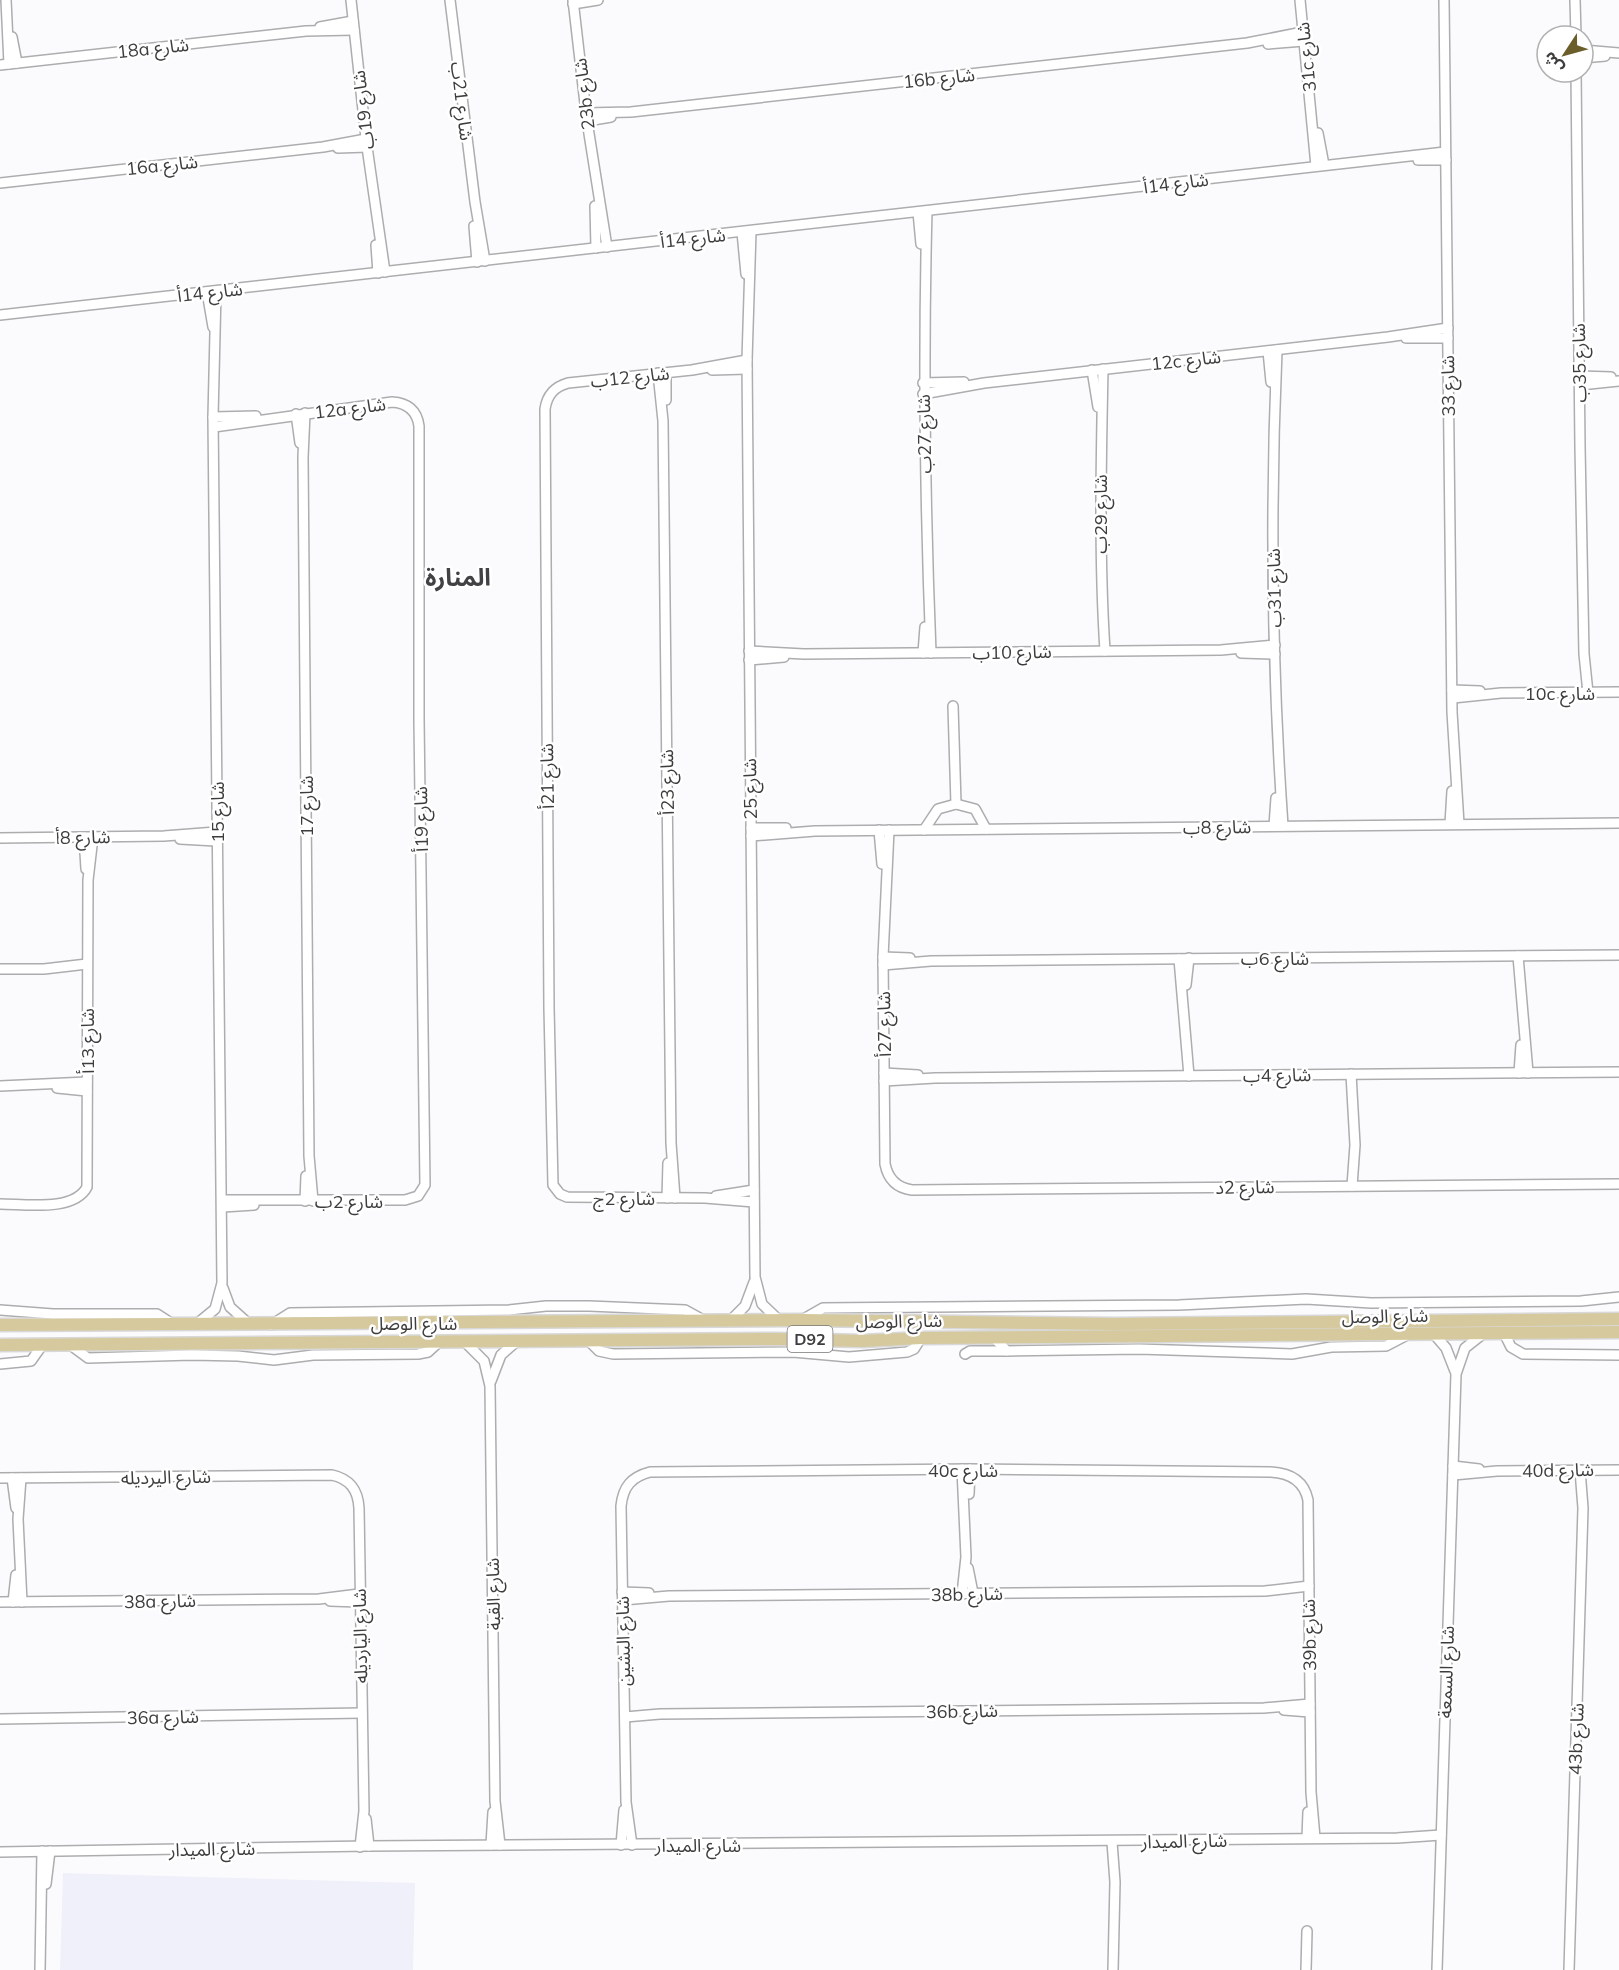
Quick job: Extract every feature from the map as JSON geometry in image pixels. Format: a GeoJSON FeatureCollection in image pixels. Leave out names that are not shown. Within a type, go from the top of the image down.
{"type":"FeatureCollection","features":[{"type":"Feature","properties":{"kind":"main road","name":"شارع الوصل"},"geometry":{"type":"LineString","coordinates":[[0,1326],[802,1320],[1113,1324],[1619,1319]]}},
{"type":"Feature","properties":{"kind":"main road","name":"شارع الوصل"},"geometry":{"type":"LineString","coordinates":[[0,1345],[588,1340],[863,1341],[993,1337],[1283,1337],[1411,1333],[1619,1332]]}},
{"type":"Feature","properties":{"kind":"street"},"geometry":{"type":"LineString","coordinates":[[6,0],[8,64]]}},
{"type":"Feature","properties":{"kind":"street","name":"شارع 19ب"},"geometry":{"type":"LineString","coordinates":[[351,0],[382,272]]}},
{"type":"Feature","properties":{"kind":"street","name":"شارع 21ب"},"geometry":{"type":"LineString","coordinates":[[450,0],[481,261]]}},
{"type":"Feature","properties":{"kind":"street"},"geometry":{"type":"LineString","coordinates":[[573,2],[598,0]]}},
{"type":"Feature","properties":{"kind":"street","name":"31c شارع"},"geometry":{"type":"LineString","coordinates":[[1300,0],[1320,166]]}},
{"type":"Feature","properties":{"kind":"street","name":"شارع 33"},"geometry":{"type":"LineString","coordinates":[[1444,0],[1455,824]]}},
{"type":"Feature","properties":{"kind":"street"},"geometry":{"type":"LineString","coordinates":[[1575,0],[1576,24]]}},
{"type":"Feature","properties":{"kind":"street","name":"23b شارع"},"geometry":{"type":"LineString","coordinates":[[573,2],[602,248]]}},
{"type":"Feature","properties":{"kind":"street","name":"18a شارع"},"geometry":{"type":"LineString","coordinates":[[8,64],[353,25]]}},
{"type":"Feature","properties":{"kind":"street","name":"16b شارع"},"geometry":{"type":"LineString","coordinates":[[586,117],[1304,37]]}},
{"type":"Feature","properties":{"kind":"street"},"geometry":{"type":"LineString","coordinates":[[1595,51],[1619,54]]}},
{"type":"Feature","properties":{"kind":"street"},"geometry":{"type":"LineString","coordinates":[[1595,57],[1619,54]]}},
{"type":"Feature","properties":{"kind":"street","name":"شارع 35ب"},"geometry":{"type":"LineString","coordinates":[[1576,84],[1585,693]]}},
{"type":"Feature","properties":{"kind":"street","name":"16a شارع"},"geometry":{"type":"LineString","coordinates":[[0,183],[367,143]]}},
{"type":"Feature","properties":{"kind":"street","name":"شارع 14أ"},"geometry":{"type":"LineString","coordinates":[[0,315],[1386,158],[1446,156]]}},
{"type":"Feature","properties":{"kind":"street","name":"شارع 27ب"},"geometry":{"type":"LineString","coordinates":[[922,212],[927,653]]}},
{"type":"Feature","properties":{"kind":"street","name":"شارع 25"},"geometry":{"type":"LineString","coordinates":[[746,232],[749,300],[747,364],[755,1277],[762,1304],[780,1321]]}},
{"type":"Feature","properties":{"kind":"street","name":"شارع 15"},"geometry":{"type":"LineString","coordinates":[[195,1325],[215,1309],[222,1283],[216,837],[218,649],[213,417],[216,341],[212,291]]}},
{"type":"Feature","properties":{"kind":"street","name":"12c شارع"},"geometry":{"type":"LineString","coordinates":[[923,394],[984,383],[1388,337],[1448,328]]}},
{"type":"Feature","properties":{"kind":"street","name":"12c شارع"},"geometry":{"type":"LineString","coordinates":[[1388,337],[1448,338]]}},
{"type":"Feature","properties":{"kind":"street","name":"شارع 31ب"},"geometry":{"type":"LineString","coordinates":[[1272,350],[1278,826]]}},
{"type":"Feature","properties":{"kind":"street","name":"شارع 12ب"},"geometry":{"type":"LineString","coordinates":[[568,383],[747,364]]}},
{"type":"Feature","properties":{"kind":"street","name":"شارع 29ب"},"geometry":{"type":"LineString","coordinates":[[1102,369],[1100,421],[1102,651]]}},
{"type":"Feature","properties":{"kind":"street","name":"شارع 29ب"},"geometry":{"type":"LineString","coordinates":[[1092,370],[1100,421]]}},
{"type":"Feature","properties":{"kind":"street","name":"شارع 23أ"},"geometry":{"type":"LineString","coordinates":[[662,373],[671,1198]]}},
{"type":"Feature","properties":{"kind":"street"},"geometry":{"type":"LineString","coordinates":[[1580,380],[1619,379]]}},
{"type":"Feature","properties":{"kind":"street","name":"شارع 21أ"},"geometry":{"type":"LineString","coordinates":[[552,1180],[545,410],[553,391],[568,383]]}},
{"type":"Feature","properties":{"kind":"street","name":"12c شارع"},"geometry":{"type":"LineString","coordinates":[[923,383],[984,383]]}},
{"type":"Feature","properties":{"kind":"street","name":"12a شارع"},"geometry":{"type":"LineString","coordinates":[[214,427],[301,413],[397,402],[411,409],[419,426]]}},
{"type":"Feature","properties":{"kind":"street","name":"شارع 17"},"geometry":{"type":"LineString","coordinates":[[301,413],[309,1201]]}},
{"type":"Feature","properties":{"kind":"street","name":"12a شارع"},"geometry":{"type":"LineString","coordinates":[[213,417],[268,418]]}},
{"type":"Feature","properties":{"kind":"street","name":"شارع 19أ"},"geometry":{"type":"LineString","coordinates":[[405,1200],[421,1193],[427,1180],[419,720],[419,426]]}},
{"type":"Feature","properties":{"kind":"street","name":"شارع 10ب"},"geometry":{"type":"LineString","coordinates":[[749,656],[1275,649]]}},
{"type":"Feature","properties":{"kind":"street","name":"10c شارع"},"geometry":{"type":"LineString","coordinates":[[1453,694],[1619,692]]}},
{"type":"Feature","properties":{"kind":"street"},"geometry":{"type":"LineString","coordinates":[[953,706],[956,804]]}},
{"type":"Feature","properties":{"kind":"street"},"geometry":{"type":"LineString","coordinates":[[924,830],[938,809],[956,804],[969,805],[975,809],[986,829]]}},
{"type":"Feature","properties":{"kind":"street","name":"شارع 8ب"},"geometry":{"type":"LineString","coordinates":[[751,832],[1619,823]]}},
{"type":"Feature","properties":{"kind":"street","name":"شارع 27أ"},"geometry":{"type":"LineString","coordinates":[[884,830],[885,1164]]}},
{"type":"Feature","properties":{"kind":"street","name":"شارع 13أ"},"geometry":{"type":"LineString","coordinates":[[0,1204],[66,1203],[78,1199],[88,1182],[89,837]]}},
{"type":"Feature","properties":{"kind":"street","name":"شارع 8أ"},"geometry":{"type":"LineString","coordinates":[[0,838],[216,837]]}},
{"type":"Feature","properties":{"kind":"street","name":"شارع 6ب"},"geometry":{"type":"LineString","coordinates":[[883,961],[1619,955]]}},
{"type":"Feature","properties":{"kind":"street"},"geometry":{"type":"LineString","coordinates":[[1522,956],[1523,1073]]}},
{"type":"Feature","properties":{"kind":"street"},"geometry":{"type":"LineString","coordinates":[[1184,958],[1185,1076]]}},
{"type":"Feature","properties":{"kind":"street"},"geometry":{"type":"LineString","coordinates":[[0,969],[87,968]]}},
{"type":"Feature","properties":{"kind":"street","name":"شارع 4ب"},"geometry":{"type":"LineString","coordinates":[[884,1077],[1619,1072]]}},
{"type":"Feature","properties":{"kind":"street"},"geometry":{"type":"LineString","coordinates":[[1355,1074],[1356,1186]]}},
{"type":"Feature","properties":{"kind":"street"},"geometry":{"type":"LineString","coordinates":[[0,1086],[87,1086]]}},
{"type":"Feature","properties":{"kind":"street","name":"شارع 2د"},"geometry":{"type":"LineString","coordinates":[[885,1164],[892,1181],[912,1190],[1619,1184]]}},
{"type":"Feature","properties":{"kind":"street","name":"شارع 2ج"},"geometry":{"type":"LineString","coordinates":[[552,1180],[556,1190],[567,1197],[705,1198],[754,1202]]}},
{"type":"Feature","properties":{"kind":"street","name":"شارع 2ج"},"geometry":{"type":"LineString","coordinates":[[705,1198],[754,1190]]}},
{"type":"Feature","properties":{"kind":"street","name":"شارع 2ب"},"geometry":{"type":"LineString","coordinates":[[222,1204],[405,1200]]}},
{"type":"Feature","properties":{"kind":"street","name":"شارع 25"},"geometry":{"type":"LineString","coordinates":[[730,1321],[748,1302],[755,1277]]}},
{"type":"Feature","properties":{"kind":"street","name":"شارع 15"},"geometry":{"type":"LineString","coordinates":[[222,1283],[230,1307],[250,1325]]}},
{"type":"Feature","properties":{"kind":"street"},"geometry":{"type":"LineString","coordinates":[[802,1320],[824,1308],[1179,1305],[1306,1299],[1371,1303],[1581,1301],[1619,1297]]}},
{"type":"Feature","properties":{"kind":"street"},"geometry":{"type":"LineString","coordinates":[[0,1310],[53,1314],[157,1314],[176,1326]]}},
{"type":"Feature","properties":{"kind":"street"},"geometry":{"type":"LineString","coordinates":[[965,1354],[970,1351],[1139,1349],[1292,1354],[1331,1347],[1386,1346],[1411,1333]]}},
{"type":"Feature","properties":{"kind":"street","name":"شارع السمعة"},"geometry":{"type":"LineString","coordinates":[[1437,1970],[1456,1374],[1465,1348],[1485,1333]]}},
{"type":"Feature","properties":{"kind":"street"},"geometry":{"type":"LineString","coordinates":[[1504,1333],[1511,1347],[1523,1354],[1619,1356]]}},
{"type":"Feature","properties":{"kind":"street","name":"شارع السمعة"},"geometry":{"type":"LineString","coordinates":[[1434,1334],[1450,1356],[1456,1374]]}},
{"type":"Feature","properties":{"kind":"street"},"geometry":{"type":"LineString","coordinates":[[993,1337],[1007,1351]]}},
{"type":"Feature","properties":{"kind":"street"},"geometry":{"type":"LineString","coordinates":[[69,1344],[88,1358],[192,1355],[274,1360],[306,1355],[418,1354],[428,1352],[440,1341]]}},
{"type":"Feature","properties":{"kind":"street","name":"شارع القبة"},"geometry":{"type":"LineString","coordinates":[[464,1341],[484,1361],[490,1386],[495,1845]]}},
{"type":"Feature","properties":{"kind":"street","name":"شارع القبة"},"geometry":{"type":"LineString","coordinates":[[490,1386],[498,1360],[519,1341]]}},
{"type":"Feature","properties":{"kind":"street"},"geometry":{"type":"LineString","coordinates":[[0,1364],[31,1361],[43,1344]]}},
{"type":"Feature","properties":{"kind":"street"},"geometry":{"type":"LineString","coordinates":[[963,1594],[966,1557],[966,1469]]}},
{"type":"Feature","properties":{"kind":"street","name":"40c شارع"},"geometry":{"type":"LineString","coordinates":[[629,1482],[650,1472],[966,1469],[1271,1472],[1285,1474],[1298,1480]]}},
{"type":"Feature","properties":{"kind":"street","name":"43b شارع"},"geometry":{"type":"LineString","coordinates":[[1569,1970],[1584,1470]]}},
{"type":"Feature","properties":{"kind":"street","name":"40d شارع"},"geometry":{"type":"LineString","coordinates":[[1453,1471],[1619,1470]]}},
{"type":"Feature","properties":{"kind":"street","name":"شارع اليرديله"},"geometry":{"type":"LineString","coordinates":[[0,1478],[332,1475]]}},
{"type":"Feature","properties":{"kind":"street","name":"شارع اليارديله"},"geometry":{"type":"LineString","coordinates":[[332,1475],[349,1483],[359,1501],[365,1846]]}},
{"type":"Feature","properties":{"kind":"street"},"geometry":{"type":"LineString","coordinates":[[17,1478],[18,1602]]}},
{"type":"Feature","properties":{"kind":"street","name":"39b شارع"},"geometry":{"type":"LineString","coordinates":[[1298,1480],[1305,1489],[1308,1500],[1311,1838]]}},
{"type":"Feature","properties":{"kind":"street","name":"شارع البشين"},"geometry":{"type":"LineString","coordinates":[[621,1845],[626,1802],[621,1506],[624,1489],[629,1482]]}},
{"type":"Feature","properties":{"kind":"street"},"geometry":{"type":"LineString","coordinates":[[966,1557],[973,1593]]}},
{"type":"Feature","properties":{"kind":"street","name":"38b شارع"},"geometry":{"type":"LineString","coordinates":[[622,1596],[1309,1590]]}},
{"type":"Feature","properties":{"kind":"street","name":"38a شارع"},"geometry":{"type":"LineString","coordinates":[[0,1602],[359,1598]]}},
{"type":"Feature","properties":{"kind":"street","name":"36b شارع"},"geometry":{"type":"LineString","coordinates":[[625,1713],[1310,1708]]}},
{"type":"Feature","properties":{"kind":"street","name":"36a شارع"},"geometry":{"type":"LineString","coordinates":[[0,1719],[326,1715],[362,1717]]}},
{"type":"Feature","properties":{"kind":"street","name":"شارع البشين"},"geometry":{"type":"LineString","coordinates":[[626,1802],[632,1845]]}},
{"type":"Feature","properties":{"kind":"street","name":"شارع الميدار"},"geometry":{"type":"LineString","coordinates":[[0,1852],[365,1846],[1441,1838]]}},
{"type":"Feature","properties":{"kind":"street"},"geometry":{"type":"LineString","coordinates":[[1113,1970],[1116,1842]]}},
{"type":"Feature","properties":{"kind":"street"},"geometry":{"type":"LineString","coordinates":[[40,1970],[46,1851]]}},
{"type":"Feature","properties":{"kind":"street"},"geometry":{"type":"LineString","coordinates":[[1306,1970],[1307,1931]]}},
{"type":"Feature","properties":{"kind":"shaded area"},"geometry":{"type":"Polygon","coordinates":[[[63,1873],[415,1883],[413,1970],[60,1970],[63,1873]]]}},
{"type":"Feature","properties":{"kind":"district","name":"المنارة"},"geometry":{"type":"Point","coordinates":[458,577]}}]}
